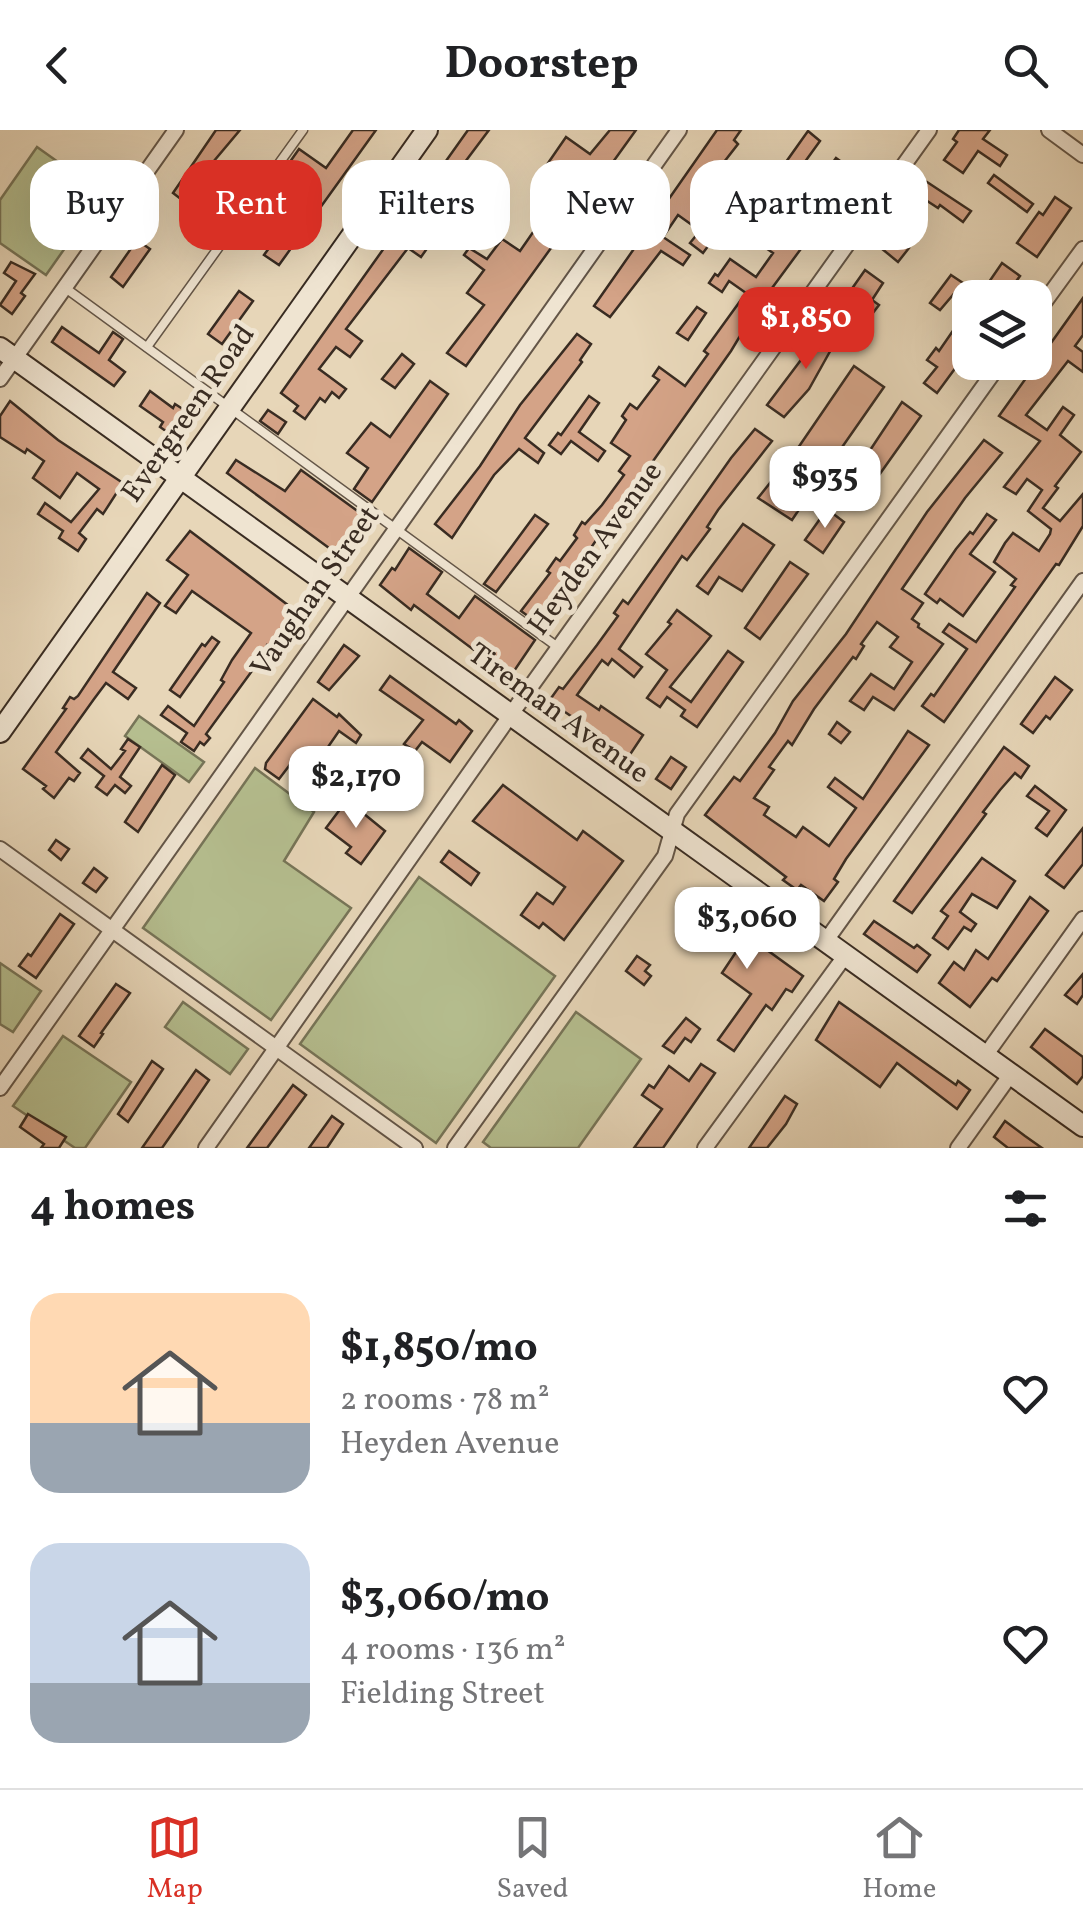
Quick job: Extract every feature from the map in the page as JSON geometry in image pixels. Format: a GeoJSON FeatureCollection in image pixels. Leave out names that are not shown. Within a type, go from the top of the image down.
{"type":"FeatureCollection","features":[{"type":"Feature","properties":{"kind":"street"},"geometry":{"type":"LineString","coordinates":[[0,379],[7,353],[64,286],[176,130]]}},
{"type":"Feature","properties":{"kind":"street","name":"Evergreen Road"},"geometry":{"type":"LineString","coordinates":[[0,732],[427,130]]}},
{"type":"Feature","properties":{"kind":"street","name":"Vaughan Street"},"geometry":{"type":"LineString","coordinates":[[0,1088],[679,130]]}},
{"type":"Feature","properties":{"kind":"street","name":"Heyden Avenue"},"geometry":{"type":"LineString","coordinates":[[206,1148],[929,130]]}},
{"type":"Feature","properties":{"kind":"street"},"geometry":{"type":"LineString","coordinates":[[1049,130],[1083,155]]}},
{"type":"Feature","properties":{"kind":"street"},"geometry":{"type":"LineString","coordinates":[[1052,292],[1083,249]]}},
{"type":"Feature","properties":{"kind":"street","name":"Tireman Avenue"},"geometry":{"type":"LineString","coordinates":[[7,353],[1083,1126]]}},
{"type":"Feature","properties":{"kind":"street"},"geometry":{"type":"LineString","coordinates":[[456,1148],[666,856],[677,814],[988,380]]}},
{"type":"Feature","properties":{"kind":"street"},"geometry":{"type":"LineString","coordinates":[[825,942],[1083,581]]}},
{"type":"Feature","properties":{"kind":"street"},"geometry":{"type":"LineString","coordinates":[[0,849],[415,1148]]}},
{"type":"Feature","properties":{"kind":"street"},"geometry":{"type":"LineString","coordinates":[[985,1056],[1083,919]]}},
{"type":"Feature","properties":{"kind":"street"},"geometry":{"type":"LineString","coordinates":[[705,1148],[844,956]]}},
{"type":"Feature","properties":{"kind":"street"},"geometry":{"type":"LineString","coordinates":[[958,1148],[1010,1074]]}},
{"type":"Feature","properties":{"kind":"lane"},"geometry":{"type":"LineString","coordinates":[[146,347],[303,130]]}},
{"type":"Feature","properties":{"kind":"lane"},"geometry":{"type":"LineString","coordinates":[[64,286],[559,648]]}},
{"type":"Feature","properties":{"kind":"green space"},"geometry":{"type":"Polygon","coordinates":[[[37,147],[55,160],[30,160],[30,250],[64,250],[46,275],[0,243],[0,200],[37,147]]]}},
{"type":"Feature","properties":{"kind":"green space"},"geometry":{"type":"Polygon","coordinates":[[[139,716],[204,762],[189,782],[125,736],[139,716]]]}},
{"type":"Feature","properties":{"kind":"green space"},"geometry":{"type":"Polygon","coordinates":[[[255,768],[314,812],[284,861],[351,908],[271,1020],[143,928],[255,768]]]}},
{"type":"Feature","properties":{"kind":"green space"},"geometry":{"type":"Polygon","coordinates":[[[419,877],[555,976],[436,1143],[300,1044],[419,877]]]}},
{"type":"Feature","properties":{"kind":"green space"},"geometry":{"type":"Polygon","coordinates":[[[0,963],[41,991],[13,1032],[0,1024],[0,963]]]}},
{"type":"Feature","properties":{"kind":"green space"},"geometry":{"type":"Polygon","coordinates":[[[183,1002],[248,1049],[230,1074],[165,1027],[183,1002]]]}},
{"type":"Feature","properties":{"kind":"green space"},"geometry":{"type":"Polygon","coordinates":[[[576,1012],[641,1059],[578,1148],[491,1148],[483,1142],[576,1012]]]}},
{"type":"Feature","properties":{"kind":"green space"},"geometry":{"type":"Polygon","coordinates":[[[63,1036],[131,1082],[85,1148],[75,1148],[13,1106],[63,1036]]]}},
{"type":"Feature","properties":{"kind":"building"},"geometry":{"type":"Polygon","coordinates":[[[216,130],[240,130],[215,160],[196,160],[216,130]]]}},
{"type":"Feature","properties":{"kind":"building"},"geometry":{"type":"Polygon","coordinates":[[[353,130],[376,130],[354,160],[342,160],[342,177],[322,205],[322,165],[326,168],[353,130]]]}},
{"type":"Feature","properties":{"kind":"building"},"geometry":{"type":"Polygon","coordinates":[[[468,130],[489,130],[466,160],[447,160],[468,130]]]}},
{"type":"Feature","properties":{"kind":"building"},"geometry":{"type":"Polygon","coordinates":[[[610,130],[636,130],[614,160],[550,160],[566,137],[590,154],[610,130]]]}},
{"type":"Feature","properties":{"kind":"building"},"geometry":{"type":"Polygon","coordinates":[[[717,130],[741,130],[734,140],[738,144],[726,160],[696,160],[717,130]]]}},
{"type":"Feature","properties":{"kind":"building"},"geometry":{"type":"Polygon","coordinates":[[[959,130],[990,130],[983,139],[1007,155],[1000,166],[978,151],[963,173],[944,160],[957,142],[953,139],[959,130]]]}},
{"type":"Feature","properties":{"kind":"building"},"geometry":{"type":"Polygon","coordinates":[[[808,131],[820,141],[806,160],[787,160],[808,131]]]}},
{"type":"Feature","properties":{"kind":"building"},"geometry":{"type":"Polygon","coordinates":[[[299,149],[315,160],[291,160],[299,149]]]}},
{"type":"Feature","properties":{"kind":"building"},"geometry":{"type":"Polygon","coordinates":[[[690,169],[690,224],[678,215],[670,227],[670,197],[690,169]]]}},
{"type":"Feature","properties":{"kind":"building"},"geometry":{"type":"Polygon","coordinates":[[[994,175],[1033,204],[1027,212],[988,183],[994,175]]]}},
{"type":"Feature","properties":{"kind":"building"},"geometry":{"type":"Polygon","coordinates":[[[928,183],[971,211],[963,222],[940,205],[938,208],[928,202],[928,183]]]}},
{"type":"Feature","properties":{"kind":"building"},"geometry":{"type":"Polygon","coordinates":[[[1055,197],[1071,208],[1037,257],[1017,243],[1055,197]]]}},
{"type":"Feature","properties":{"kind":"building"},"geometry":{"type":"Polygon","coordinates":[[[530,237],[530,250],[550,250],[466,366],[447,353],[484,305],[467,293],[484,270],[464,255],[472,250],[487,259],[494,250],[510,250],[510,244],[520,251],[530,237]]]}},
{"type":"Feature","properties":{"kind":"building"},"geometry":{"type":"Polygon","coordinates":[[[670,242],[690,255],[683,265],[661,251],[610,317],[594,306],[633,250],[670,250],[670,242]]]}},
{"type":"Feature","properties":{"kind":"building"},"geometry":{"type":"Polygon","coordinates":[[[130,250],[149,250],[123,287],[111,277],[130,250]]]}},
{"type":"Feature","properties":{"kind":"building"},"geometry":{"type":"Polygon","coordinates":[[[268,250],[290,250],[279,265],[264,255],[268,250]]]}},
{"type":"Feature","properties":{"kind":"building"},"geometry":{"type":"Polygon","coordinates":[[[383,250],[406,250],[346,329],[362,341],[350,357],[336,347],[319,369],[346,389],[339,398],[332,392],[325,402],[320,398],[305,419],[294,411],[298,406],[281,393],[383,250]]]}},
{"type":"Feature","properties":{"kind":"building"},"geometry":{"type":"Polygon","coordinates":[[[769,250],[800,250],[646,471],[650,473],[639,487],[636,484],[539,624],[521,611],[550,573],[547,571],[556,558],[560,561],[577,538],[574,535],[582,522],[585,524],[602,505],[624,475],[619,471],[630,456],[611,443],[626,420],[622,416],[630,404],[637,409],[659,380],[653,376],[659,367],[685,386],[708,354],[704,351],[746,293],[729,281],[722,292],[709,283],[715,274],[718,276],[730,259],[756,277],[773,253],[769,250]]]}},
{"type":"Feature","properties":{"kind":"building"},"geometry":{"type":"Polygon","coordinates":[[[883,250],[907,250],[898,262],[883,250]]]}},
{"type":"Feature","properties":{"kind":"building"},"geometry":{"type":"Polygon","coordinates":[[[11,262],[35,274],[12,314],[0,305],[16,281],[4,273],[11,262]]]}},
{"type":"Feature","properties":{"kind":"building"},"geometry":{"type":"Polygon","coordinates":[[[1002,263],[1020,276],[1017,280],[990,280],[1002,263]]]}},
{"type":"Feature","properties":{"kind":"building"},"geometry":{"type":"Polygon","coordinates":[[[865,270],[883,283],[872,300],[879,305],[869,318],[844,300],[865,270]]]}},
{"type":"Feature","properties":{"kind":"building"},"geometry":{"type":"Polygon","coordinates":[[[951,275],[958,280],[952,280],[952,296],[940,310],[930,303],[951,275]]]}},
{"type":"Feature","properties":{"kind":"building"},"geometry":{"type":"Polygon","coordinates":[[[239,291],[253,301],[222,344],[208,334],[239,291]]]}},
{"type":"Feature","properties":{"kind":"building"},"geometry":{"type":"Polygon","coordinates":[[[1083,298],[1083,335],[1075,346],[1083,352],[1083,372],[1068,361],[1026,415],[1047,430],[1063,407],[1074,415],[1060,435],[1081,452],[1043,508],[1060,521],[1083,494],[1083,526],[944,722],[922,706],[931,694],[934,696],[967,649],[943,632],[949,624],[976,642],[1015,587],[1011,585],[1016,579],[994,562],[1005,543],[1013,533],[1039,551],[1050,534],[1051,529],[1028,511],[1042,490],[1027,479],[1016,494],[1004,487],[1040,441],[999,416],[1025,380],[1052,380],[1052,342],[1083,298]]]}},
{"type":"Feature","properties":{"kind":"building"},"geometry":{"type":"Polygon","coordinates":[[[697,307],[706,313],[688,340],[677,333],[697,307]]]}},
{"type":"Feature","properties":{"kind":"building"},"geometry":{"type":"Polygon","coordinates":[[[828,324],[846,337],[837,349],[833,346],[809,389],[784,417],[767,405],[828,324]]]}},
{"type":"Feature","properties":{"kind":"building"},"geometry":{"type":"Polygon","coordinates":[[[62,327],[99,353],[113,332],[123,339],[109,360],[125,372],[114,386],[52,342],[62,327]]]}},
{"type":"Feature","properties":{"kind":"building"},"geometry":{"type":"Polygon","coordinates":[[[952,332],[952,373],[937,393],[924,383],[937,367],[927,360],[936,348],[939,351],[952,332]]]}},
{"type":"Feature","properties":{"kind":"building"},"geometry":{"type":"Polygon","coordinates":[[[577,334],[591,344],[582,362],[525,438],[544,453],[538,463],[519,449],[494,475],[452,538],[435,524],[520,405],[577,334]]]}},
{"type":"Feature","properties":{"kind":"building"},"geometry":{"type":"Polygon","coordinates":[[[402,354],[414,364],[395,388],[382,379],[402,354]]]}},
{"type":"Feature","properties":{"kind":"building"},"geometry":{"type":"Polygon","coordinates":[[[854,366],[884,387],[815,486],[794,471],[777,494],[798,511],[792,520],[758,498],[854,366]]]}},
{"type":"Feature","properties":{"kind":"building"},"geometry":{"type":"Polygon","coordinates":[[[430,381],[448,394],[372,502],[354,489],[368,468],[347,453],[371,423],[390,437],[430,381]]]}},
{"type":"Feature","properties":{"kind":"building"},"geometry":{"type":"Polygon","coordinates":[[[150,391],[173,408],[175,404],[189,413],[173,436],[160,427],[163,422],[140,406],[150,391]]]}},
{"type":"Feature","properties":{"kind":"building"},"geometry":{"type":"Polygon","coordinates":[[[589,396],[599,403],[579,432],[605,451],[598,461],[571,441],[561,454],[549,445],[589,396]]]}},
{"type":"Feature","properties":{"kind":"building"},"geometry":{"type":"Polygon","coordinates":[[[10,401],[58,440],[123,483],[103,514],[97,509],[79,533],[86,539],[78,551],[59,538],[63,531],[38,514],[45,503],[71,522],[99,489],[77,473],[60,498],[33,478],[44,461],[0,437],[0,416],[10,401]]]}},
{"type":"Feature","properties":{"kind":"building"},"geometry":{"type":"Polygon","coordinates":[[[902,402],[921,416],[862,499],[845,488],[902,402]]]}},
{"type":"Feature","properties":{"kind":"building"},"geometry":{"type":"Polygon","coordinates":[[[268,410],[286,422],[278,434],[260,421],[268,410]]]}},
{"type":"Feature","properties":{"kind":"building"},"geometry":{"type":"Polygon","coordinates":[[[755,429],[772,441],[718,510],[707,527],[710,529],[687,560],[682,556],[619,649],[642,667],[634,677],[612,659],[608,665],[602,660],[577,695],[599,710],[601,706],[643,735],[629,756],[549,701],[597,645],[618,616],[614,613],[623,600],[628,604],[755,429]]]}},
{"type":"Feature","properties":{"kind":"building"},"geometry":{"type":"Polygon","coordinates":[[[984,440],[1002,453],[965,498],[902,589],[923,603],[912,619],[943,644],[894,710],[873,697],[864,710],[850,701],[871,674],[894,689],[912,662],[890,647],[898,637],[877,622],[861,644],[864,646],[856,659],[853,657],[814,709],[792,745],[788,741],[769,767],[774,770],[754,798],[769,807],[764,815],[796,837],[803,827],[829,846],[856,808],[828,787],[835,778],[863,799],[908,731],[929,745],[846,859],[834,879],[838,882],[824,901],[801,885],[797,890],[783,880],[786,877],[705,815],[734,777],[740,781],[793,701],[846,634],[927,512],[984,440]]]}},
{"type":"Feature","properties":{"kind":"building"},"geometry":{"type":"Polygon","coordinates":[[[236,460],[285,491],[301,470],[363,515],[352,535],[358,539],[344,559],[227,473],[236,460]]]}},
{"type":"Feature","properties":{"kind":"building"},"geometry":{"type":"Polygon","coordinates":[[[827,509],[844,522],[823,553],[805,540],[827,509]]]}},
{"type":"Feature","properties":{"kind":"building"},"geometry":{"type":"Polygon","coordinates":[[[987,514],[996,520],[970,554],[995,572],[963,616],[940,599],[937,603],[925,594],[956,549],[987,514]]]}},
{"type":"Feature","properties":{"kind":"building"},"geometry":{"type":"Polygon","coordinates":[[[535,515],[548,524],[496,592],[484,584],[535,515]]]}},
{"type":"Feature","properties":{"kind":"building"},"geometry":{"type":"Polygon","coordinates":[[[743,524],[774,545],[742,591],[719,577],[708,594],[697,586],[743,524]]]}},
{"type":"Feature","properties":{"kind":"building"},"geometry":{"type":"Polygon","coordinates":[[[190,531],[305,618],[295,631],[290,627],[273,649],[267,645],[206,734],[210,738],[204,745],[200,742],[194,751],[181,742],[187,733],[161,715],[168,706],[194,726],[251,633],[192,591],[176,613],[165,606],[188,575],[167,560],[190,531]]]}},
{"type":"Feature","properties":{"kind":"building"},"geometry":{"type":"Polygon","coordinates":[[[409,548],[442,572],[427,594],[459,618],[475,596],[535,640],[510,677],[414,605],[411,610],[380,585],[409,548]]]}},
{"type":"Feature","properties":{"kind":"building"},"geometry":{"type":"Polygon","coordinates":[[[790,562],[808,574],[760,639],[745,628],[790,562]]]}},
{"type":"Feature","properties":{"kind":"building"},"geometry":{"type":"Polygon","coordinates":[[[147,593],[160,603],[113,672],[136,688],[128,699],[106,683],[94,699],[56,752],[80,773],[74,781],[69,778],[54,798],[43,789],[46,786],[23,769],[66,709],[63,708],[70,697],[78,696],[147,593]]]}},
{"type":"Feature","properties":{"kind":"building"},"geometry":{"type":"Polygon","coordinates":[[[677,610],[711,636],[670,687],[691,702],[728,651],[743,662],[697,727],[681,716],[685,710],[667,697],[660,707],[647,698],[667,670],[646,654],[671,624],[668,622],[677,610]]]}},
{"type":"Feature","properties":{"kind":"building"},"geometry":{"type":"Polygon","coordinates":[[[212,637],[219,642],[180,697],[170,690],[202,644],[205,646],[212,637]]]}},
{"type":"Feature","properties":{"kind":"building"},"geometry":{"type":"Polygon","coordinates":[[[344,645],[359,656],[329,690],[318,682],[344,645]]]}},
{"type":"Feature","properties":{"kind":"building"},"geometry":{"type":"Polygon","coordinates":[[[390,676],[456,724],[459,720],[472,731],[450,762],[422,742],[415,751],[404,744],[423,720],[380,690],[390,676]]]}},
{"type":"Feature","properties":{"kind":"building"},"geometry":{"type":"Polygon","coordinates":[[[1055,677],[1072,690],[1050,719],[1046,716],[1033,733],[1021,724],[1055,677]]]}},
{"type":"Feature","properties":{"kind":"building"},"geometry":{"type":"Polygon","coordinates":[[[313,699],[337,717],[339,714],[361,735],[356,743],[339,731],[317,763],[305,755],[298,766],[292,762],[279,779],[265,769],[266,763],[313,699]]]}},
{"type":"Feature","properties":{"kind":"building"},"geometry":{"type":"Polygon","coordinates":[[[837,722],[850,732],[841,743],[829,734],[837,722]]]}},
{"type":"Feature","properties":{"kind":"building"},"geometry":{"type":"Polygon","coordinates":[[[128,739],[140,747],[120,777],[131,786],[125,793],[115,785],[107,795],[96,787],[104,776],[81,758],[88,749],[111,769],[125,751],[121,749],[128,739]]]}},
{"type":"Feature","properties":{"kind":"building"},"geometry":{"type":"Polygon","coordinates":[[[1004,747],[1029,766],[1021,778],[1015,773],[1000,790],[912,913],[894,901],[1004,747]]]}},
{"type":"Feature","properties":{"kind":"building"},"geometry":{"type":"Polygon","coordinates":[[[671,757],[686,767],[671,789],[656,779],[671,757]]]}},
{"type":"Feature","properties":{"kind":"building"},"geometry":{"type":"Polygon","coordinates":[[[162,765],[175,775],[138,832],[125,822],[162,765]]]}},
{"type":"Feature","properties":{"kind":"building"},"geometry":{"type":"Polygon","coordinates":[[[503,785],[577,840],[583,831],[623,861],[564,940],[543,923],[539,928],[521,915],[537,893],[553,904],[565,887],[473,821],[503,785]]]}},
{"type":"Feature","properties":{"kind":"building"},"geometry":{"type":"Polygon","coordinates":[[[1035,786],[1066,810],[1047,836],[1036,828],[1049,811],[1027,796],[1035,786]]]}},
{"type":"Feature","properties":{"kind":"building"},"geometry":{"type":"Polygon","coordinates":[[[347,800],[385,831],[361,864],[346,853],[351,847],[326,828],[347,800]]]}},
{"type":"Feature","properties":{"kind":"building"},"geometry":{"type":"Polygon","coordinates":[[[1083,828],[1083,864],[1064,888],[1046,875],[1083,828]]]}},
{"type":"Feature","properties":{"kind":"building"},"geometry":{"type":"Polygon","coordinates":[[[56,840],[69,849],[61,860],[49,850],[56,840]]]}},
{"type":"Feature","properties":{"kind":"building"},"geometry":{"type":"Polygon","coordinates":[[[449,851],[479,873],[471,885],[441,862],[449,851]]]}},
{"type":"Feature","properties":{"kind":"building"},"geometry":{"type":"Polygon","coordinates":[[[982,858],[1015,881],[997,908],[972,894],[960,912],[976,924],[971,931],[964,927],[948,949],[933,938],[948,916],[941,911],[982,858]]]}},
{"type":"Feature","properties":{"kind":"building"},"geometry":{"type":"Polygon","coordinates":[[[94,868],[107,878],[96,892],[83,883],[94,868]]]}},
{"type":"Feature","properties":{"kind":"building"},"geometry":{"type":"Polygon","coordinates":[[[691,895],[803,976],[792,992],[786,989],[772,1010],[766,1005],[734,1051],[718,1040],[751,994],[722,973],[738,949],[681,908],[691,895]]]}},
{"type":"Feature","properties":{"kind":"building"},"geometry":{"type":"Polygon","coordinates":[[[1030,897],[1048,911],[997,981],[992,978],[970,1007],[939,983],[954,962],[964,970],[976,950],[988,959],[1030,897]]]}},
{"type":"Feature","properties":{"kind":"building"},"geometry":{"type":"Polygon","coordinates":[[[60,914],[74,924],[36,978],[19,966],[28,954],[31,956],[60,914]]]}},
{"type":"Feature","properties":{"kind":"building"},"geometry":{"type":"Polygon","coordinates":[[[874,921],[930,955],[917,972],[864,934],[874,921]]]}},
{"type":"Feature","properties":{"kind":"building"},"geometry":{"type":"Polygon","coordinates":[[[637,956],[650,965],[645,971],[651,976],[644,985],[626,971],[637,956]]]}},
{"type":"Feature","properties":{"kind":"building"},"geometry":{"type":"Polygon","coordinates":[[[1083,974],[1083,995],[1077,1004],[1065,995],[1083,974]]]}},
{"type":"Feature","properties":{"kind":"building"},"geometry":{"type":"Polygon","coordinates":[[[116,984],[130,993],[94,1047],[79,1036],[116,984]]]}},
{"type":"Feature","properties":{"kind":"building"},"geometry":{"type":"Polygon","coordinates":[[[839,1002],[956,1085],[958,1081],[970,1090],[957,1109],[897,1063],[880,1087],[816,1040],[839,1002]]]}},
{"type":"Feature","properties":{"kind":"building"},"geometry":{"type":"Polygon","coordinates":[[[686,1018],[700,1029],[691,1042],[685,1038],[674,1053],[663,1046],[686,1018]]]}},
{"type":"Feature","properties":{"kind":"building"},"geometry":{"type":"Polygon","coordinates":[[[1045,1029],[1083,1057],[1083,1076],[1077,1084],[1031,1047],[1045,1029]]]}},
{"type":"Feature","properties":{"kind":"building"},"geometry":{"type":"Polygon","coordinates":[[[152,1061],[163,1069],[128,1122],[118,1114],[152,1061]]]}},
{"type":"Feature","properties":{"kind":"building"},"geometry":{"type":"Polygon","coordinates":[[[701,1064],[715,1073],[663,1148],[634,1148],[662,1109],[642,1095],[649,1085],[654,1088],[669,1066],[689,1081],[701,1064]]]}},
{"type":"Feature","properties":{"kind":"building"},"geometry":{"type":"Polygon","coordinates":[[[196,1070],[209,1080],[181,1121],[162,1148],[142,1148],[196,1070]]]}},
{"type":"Feature","properties":{"kind":"building"},"geometry":{"type":"Polygon","coordinates":[[[293,1085],[306,1095],[267,1148],[247,1148],[293,1085]]]}},
{"type":"Feature","properties":{"kind":"building"},"geometry":{"type":"Polygon","coordinates":[[[785,1096],[797,1104],[786,1124],[767,1148],[749,1148],[785,1096]]]}},
{"type":"Feature","properties":{"kind":"building"},"geometry":{"type":"Polygon","coordinates":[[[28,1114],[66,1137],[59,1148],[41,1148],[44,1144],[20,1127],[28,1114]]]}},
{"type":"Feature","properties":{"kind":"building"},"geometry":{"type":"Polygon","coordinates":[[[332,1116],[343,1124],[327,1148],[309,1148],[332,1116]]]}},
{"type":"Feature","properties":{"kind":"building"},"geometry":{"type":"Polygon","coordinates":[[[1005,1121],[1042,1148],[1008,1148],[994,1137],[1005,1121]]]}}]}
